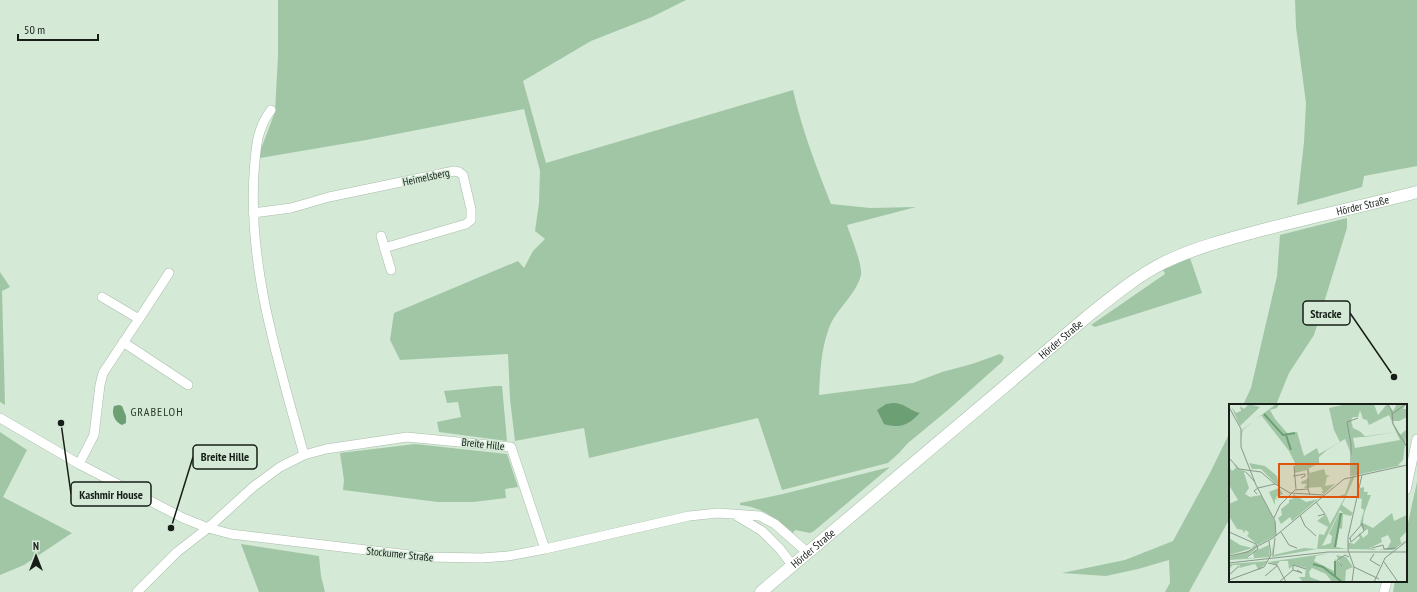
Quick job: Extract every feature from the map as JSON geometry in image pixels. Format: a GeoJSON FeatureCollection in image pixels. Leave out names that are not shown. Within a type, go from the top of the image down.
{"type":"FeatureCollection","features":[{"type":"Feature","properties":{"kind":"main road","name":"Hörder Straße"},"geometry":{"type":"LineString","coordinates":[[761,592],[1088,316],[1135,280],[1165,262],[1207,246],[1417,192]]}},
{"type":"Feature","properties":{"kind":"street"},"geometry":{"type":"LineString","coordinates":[[271,110],[263,121],[256,148],[253,214],[256,257],[261,289],[304,455]]}},
{"type":"Feature","properties":{"kind":"street","name":"Heimelsberg"},"geometry":{"type":"LineString","coordinates":[[253,214],[291,208],[330,197],[454,171],[461,173],[464,178],[471,209],[471,220],[466,224],[384,248]]}},
{"type":"Feature","properties":{"kind":"street"},"geometry":{"type":"LineString","coordinates":[[381,236],[391,270]]}},
{"type":"Feature","properties":{"kind":"street"},"geometry":{"type":"LineString","coordinates":[[78,464],[94,435],[100,384],[103,373],[169,273]]}},
{"type":"Feature","properties":{"kind":"street"},"geometry":{"type":"LineString","coordinates":[[102,297],[139,319]]}},
{"type":"Feature","properties":{"kind":"street"},"geometry":{"type":"LineString","coordinates":[[123,342],[188,384]]}},
{"type":"Feature","properties":{"kind":"street","name":"Stockumer Straße"},"geometry":{"type":"LineString","coordinates":[[0,418],[78,464],[183,518],[208,528],[245,536],[447,558],[482,558],[508,556],[545,549],[689,516],[718,513],[760,516],[768,520],[789,536],[808,553]]}},
{"type":"Feature","properties":{"kind":"street","name":"Breite Hille"},"geometry":{"type":"LineString","coordinates":[[137,592],[176,552],[208,528],[266,476],[280,467],[304,455],[326,449],[407,437],[511,447],[545,549]]}},
{"type":"Feature","properties":{"kind":"street"},"geometry":{"type":"LineString","coordinates":[[1407,485],[1417,439]]}},
{"type":"Feature","properties":{"kind":"street","name":"Stockumer Straße"},"geometry":{"type":"LineString","coordinates":[[734,514],[762,531],[780,549],[793,566]]}},
{"type":"Feature","properties":{"kind":"street"},"geometry":{"type":"LineString","coordinates":[[1384,592],[1387,582]]}},
{"type":"Feature","properties":{"kind":"shaded area"},"geometry":{"type":"Polygon","coordinates":[[[278,0],[686,0],[652,17],[591,41],[523,81],[546,163],[793,90],[805,134],[831,204],[870,208],[916,207],[847,225],[858,257],[861,275],[851,296],[832,321],[826,336],[820,370],[819,395],[913,383],[942,372],[972,364],[1000,354],[1004,357],[1002,362],[908,443],[888,463],[782,490],[758,418],[589,458],[584,428],[515,441],[510,399],[508,354],[400,360],[390,340],[394,313],[518,261],[524,268],[533,251],[545,239],[535,231],[539,203],[540,171],[524,109],[366,140],[260,158],[261,149],[275,112],[278,56],[278,0]],[[886,404],[878,410],[892,426],[897,426],[908,423],[920,413],[911,411],[906,407],[886,404]]]}},
{"type":"Feature","properties":{"kind":"shaded area"},"geometry":{"type":"Polygon","coordinates":[[[1295,0],[1417,0],[1417,166],[1364,176],[1362,187],[1297,205],[1304,142],[1306,103],[1296,27],[1295,0]]]}},
{"type":"Feature","properties":{"kind":"shaded area"},"geometry":{"type":"Polygon","coordinates":[[[1347,218],[1347,228],[1314,335],[1289,373],[1276,404],[1243,404],[1251,388],[1277,276],[1280,235],[1347,218]]]}},
{"type":"Feature","properties":{"kind":"shaded area"},"geometry":{"type":"Polygon","coordinates":[[[1190,258],[1202,293],[1095,327],[1091,325],[1165,274],[1163,270],[1190,258]]]}},
{"type":"Feature","properties":{"kind":"shaded area"},"geometry":{"type":"Polygon","coordinates":[[[0,272],[10,287],[2,291],[5,405],[0,402],[0,272]]]}},
{"type":"Feature","properties":{"kind":"shaded area"},"geometry":{"type":"Polygon","coordinates":[[[502,386],[507,441],[439,432],[437,422],[461,417],[458,402],[447,403],[444,391],[502,386]]]}},
{"type":"Feature","properties":{"kind":"shaded area"},"geometry":{"type":"Polygon","coordinates":[[[886,404],[901,404],[920,413],[904,425],[895,426],[884,424],[877,410],[886,404]]]}},
{"type":"Feature","properties":{"kind":"shaded area"},"geometry":{"type":"Polygon","coordinates":[[[114,406],[122,406],[126,416],[126,423],[122,425],[117,422],[113,415],[114,406]]]}},
{"type":"Feature","properties":{"kind":"shaded area"},"geometry":{"type":"Polygon","coordinates":[[[0,432],[27,450],[3,497],[72,533],[24,565],[0,575],[0,432]]]}},
{"type":"Feature","properties":{"kind":"shaded area"},"geometry":{"type":"Polygon","coordinates":[[[1229,434],[1229,520],[1189,592],[1165,592],[1170,583],[1169,560],[1106,576],[1062,573],[1125,560],[1173,541],[1229,434]]]}},
{"type":"Feature","properties":{"kind":"shaded area"},"geometry":{"type":"Polygon","coordinates":[[[415,444],[507,454],[518,487],[505,489],[506,498],[473,502],[438,502],[343,490],[344,480],[340,453],[415,444]]]}},
{"type":"Feature","properties":{"kind":"shaded area"},"geometry":{"type":"Polygon","coordinates":[[[890,467],[810,533],[795,530],[793,533],[769,514],[755,508],[740,505],[740,503],[783,494],[890,467]]]}},
{"type":"Feature","properties":{"kind":"shaded area"},"geometry":{"type":"Polygon","coordinates":[[[1417,482],[1417,592],[1393,592],[1395,582],[1407,582],[1407,527],[1417,482]]]}},
{"type":"Feature","properties":{"kind":"shaded area"},"geometry":{"type":"Polygon","coordinates":[[[241,544],[319,556],[321,576],[325,592],[259,592],[241,544]]]}},
{"type":"Feature","properties":{"kind":"place","name":"Stracke"},"geometry":{"type":"Point","coordinates":[1394,377]}},
{"type":"Feature","properties":{"kind":"place","name":"Kashmir House"},"geometry":{"type":"Point","coordinates":[61,423]}},
{"type":"Feature","properties":{"kind":"place","name":"Breite Hille"},"geometry":{"type":"Point","coordinates":[171,528]}},
{"type":"Feature","properties":{"kind":"district","name":"GRABELOH"},"geometry":{"type":"Point","coordinates":[157,412]}}]}
